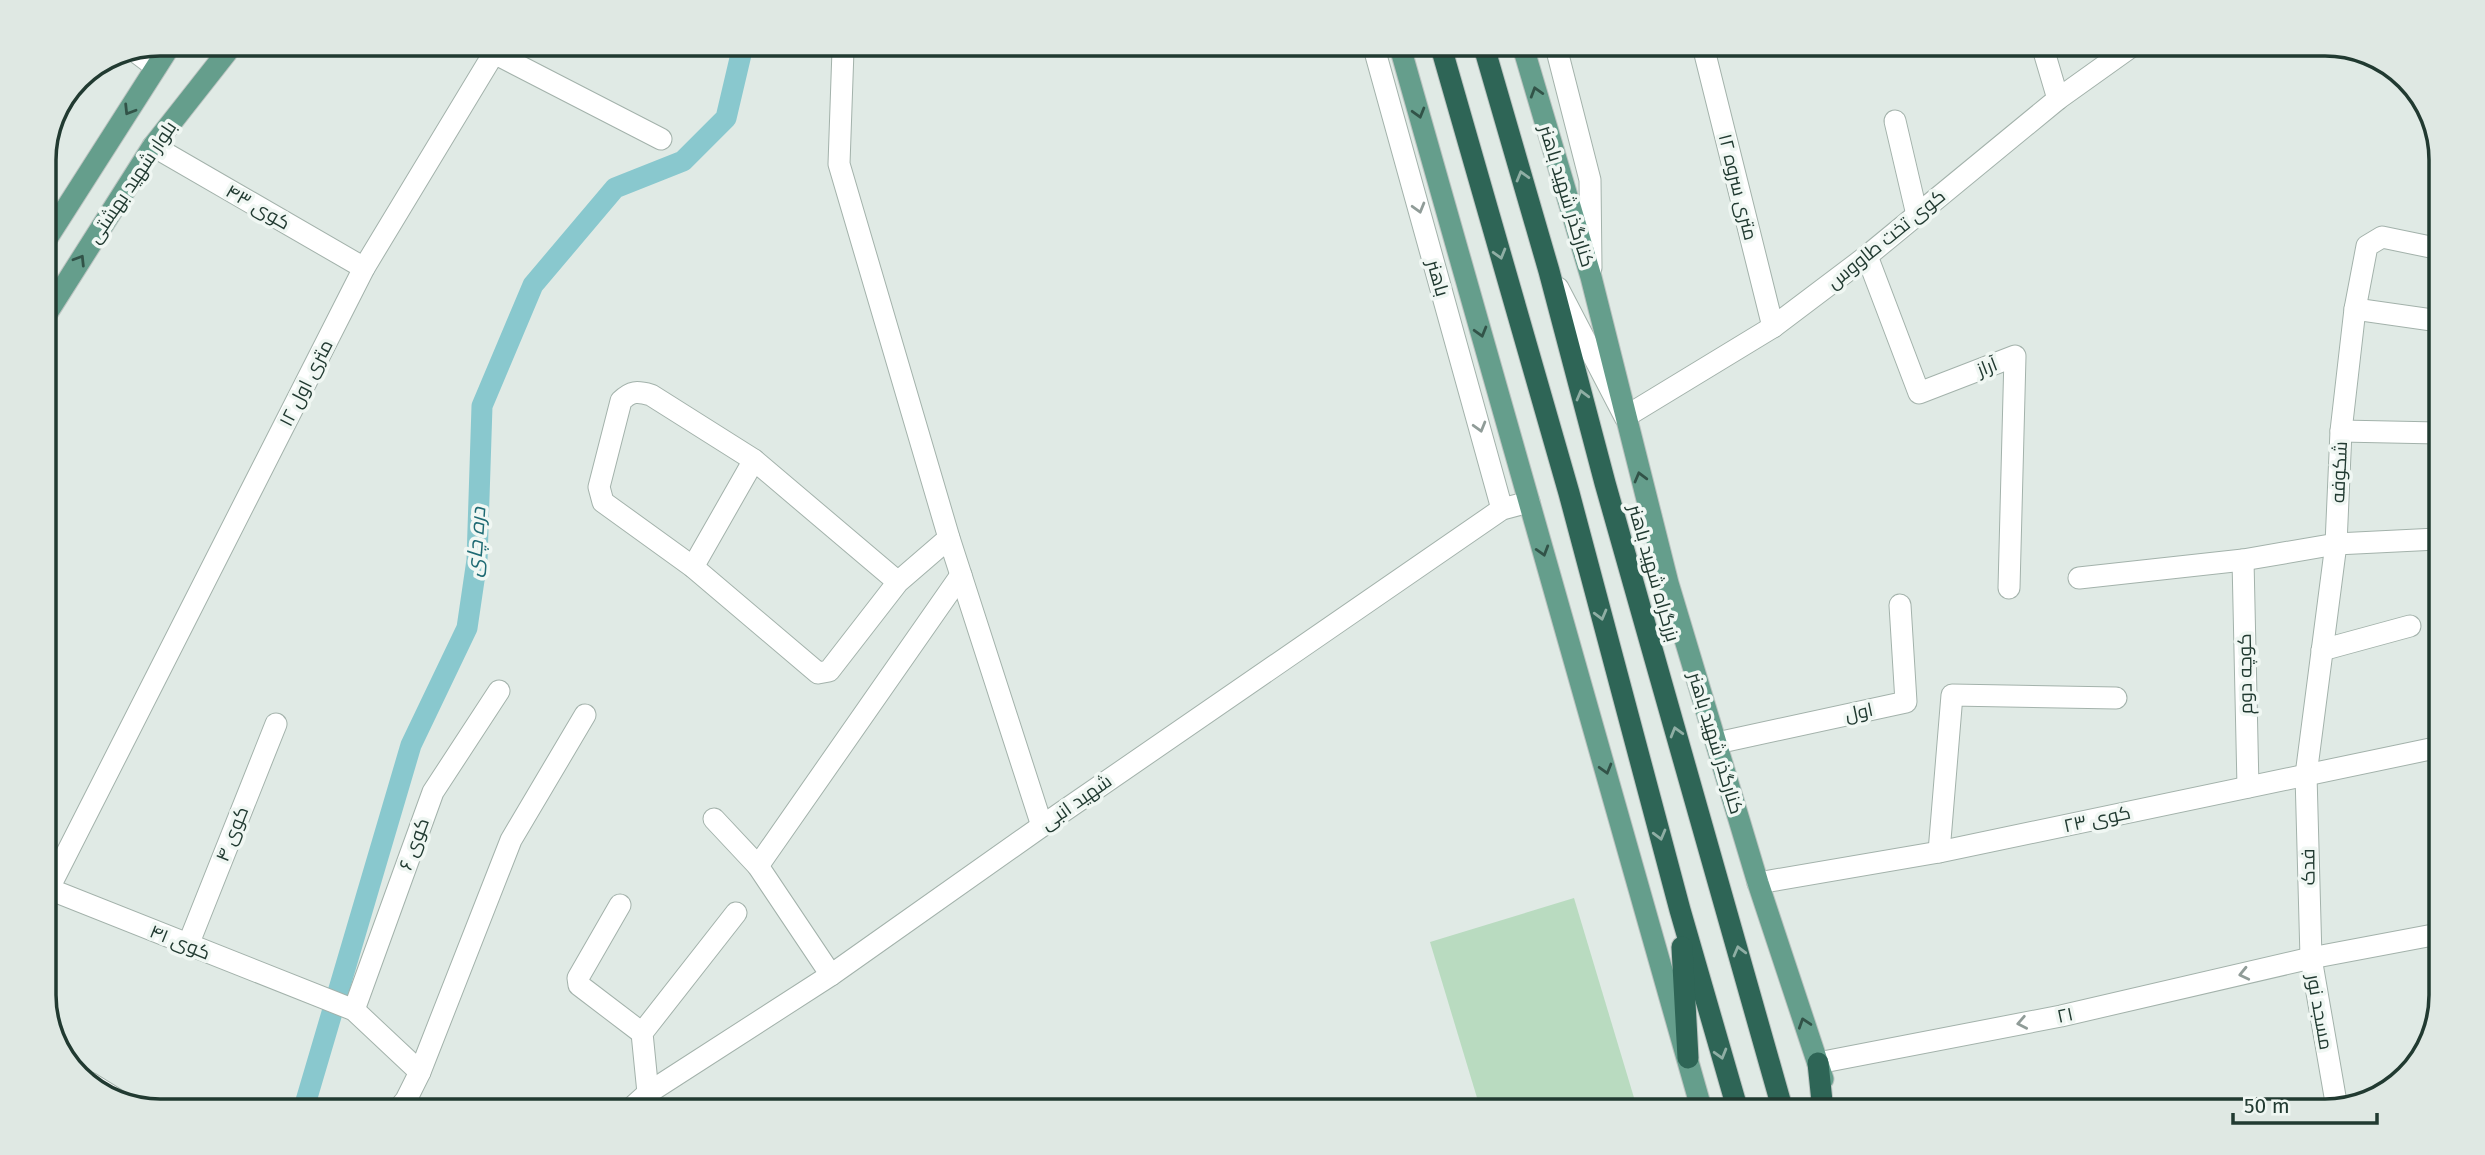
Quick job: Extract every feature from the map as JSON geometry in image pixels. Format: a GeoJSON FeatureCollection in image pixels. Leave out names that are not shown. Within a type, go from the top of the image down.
{"type":"FeatureCollection","features":[{"type":"Feature","properties":{"kind":"highway"},"geometry":{"type":"LineString","coordinates":[[1444,56],[1569,493],[1680,910],[1735,1099]]}},
{"type":"Feature","properties":{"kind":"highway","name":"بزرگراه شهید باهنر"},"geometry":{"type":"LineString","coordinates":[[1487,56],[1780,1099]]}},
{"type":"Feature","properties":{"kind":"highway"},"geometry":{"type":"LineString","coordinates":[[1680,910],[1688,1058]]}},
{"type":"Feature","properties":{"kind":"highway"},"geometry":{"type":"LineString","coordinates":[[1818,1063],[1822,1099]]}},
{"type":"Feature","properties":{"kind":"main road","name":"بلوار شهید بهشتی"},"geometry":{"type":"LineString","coordinates":[[56,299],[153,145],[224,56]]}},
{"type":"Feature","properties":{"kind":"main road"},"geometry":{"type":"LineString","coordinates":[[1403,56],[1699,1099]]}},
{"type":"Feature","properties":{"kind":"main road","name":"کنارگذر شهید باهنر"},"geometry":{"type":"LineString","coordinates":[[1525,56],[1591,277],[1668,583],[1758,883],[1829,1099]]}},
{"type":"Feature","properties":{"kind":"main road","name":"بلوار شهید بهشتی"},"geometry":{"type":"LineString","coordinates":[[56,224],[161,60]]}},
{"type":"Feature","properties":{"kind":"street","name":"۱۲ متری اول"},"geometry":{"type":"LineString","coordinates":[[56,871],[364,268],[492,56]]}},
{"type":"Feature","properties":{"kind":"street","name":"۱۲ متری اول"},"geometry":{"type":"LineString","coordinates":[[500,56],[661,139]]}},
{"type":"Feature","properties":{"kind":"street"},"geometry":{"type":"LineString","coordinates":[[844,56],[838,164],[949,538],[1042,825]]}},
{"type":"Feature","properties":{"kind":"street","name":"باهنر"},"geometry":{"type":"LineString","coordinates":[[1376,56],[1502,509]]}},
{"type":"Feature","properties":{"kind":"street"},"geometry":{"type":"LineString","coordinates":[[1558,56],[1590,180],[1591,277]]}},
{"type":"Feature","properties":{"kind":"street","name":"۱۲ متری سروه"},"geometry":{"type":"LineString","coordinates":[[1705,56],[1773,327]]}},
{"type":"Feature","properties":{"kind":"street"},"geometry":{"type":"LineString","coordinates":[[2045,56],[2058,99]]}},
{"type":"Feature","properties":{"kind":"street","name":"کوی تخت طاووس"},"geometry":{"type":"LineString","coordinates":[[1625,417],[1773,327],[1867,256],[2058,99],[2119,56]]}},
{"type":"Feature","properties":{"kind":"street"},"geometry":{"type":"LineString","coordinates":[[1895,121],[1917,215]]}},
{"type":"Feature","properties":{"kind":"street","name":"کوی ۴۳"},"geometry":{"type":"LineString","coordinates":[[153,145],[364,268]]}},
{"type":"Feature","properties":{"kind":"street","name":"شکوفه"},"geometry":{"type":"LineString","coordinates":[[2306,775],[2336,544],[2341,431],[2356,309],[2367,246],[2382,237],[2429,247]]}},
{"type":"Feature","properties":{"kind":"street","name":"آراز"},"geometry":{"type":"LineString","coordinates":[[1867,256],[1919,393],[2015,356],[2009,587]]}},
{"type":"Feature","properties":{"kind":"street"},"geometry":{"type":"LineString","coordinates":[[1549,271],[1625,417]]}},
{"type":"Feature","properties":{"kind":"street"},"geometry":{"type":"LineString","coordinates":[[2356,309],[2429,320]]}},
{"type":"Feature","properties":{"kind":"street"},"geometry":{"type":"LineString","coordinates":[[898,582],[754,460],[651,395],[636,391],[621,401],[599,487],[603,502],[693,567],[818,673],[829,671],[898,582],[949,538]]}},
{"type":"Feature","properties":{"kind":"street"},"geometry":{"type":"LineString","coordinates":[[2341,431],[2429,433]]}},
{"type":"Feature","properties":{"kind":"street"},"geometry":{"type":"LineString","coordinates":[[693,567],[754,460]]}},
{"type":"Feature","properties":{"kind":"street","name":"شهید انبی"},"geometry":{"type":"LineString","coordinates":[[641,1099],[831,975],[1042,825],[1502,509],[1529,502]]}},
{"type":"Feature","properties":{"kind":"street"},"geometry":{"type":"LineString","coordinates":[[2079,578],[2243,560],[2336,544],[2429,539]]}},
{"type":"Feature","properties":{"kind":"street","name":"کوچه دوم"},"geometry":{"type":"LineString","coordinates":[[2243,560],[2248,787]]}},
{"type":"Feature","properties":{"kind":"street"},"geometry":{"type":"LineString","coordinates":[[758,866],[961,575]]}},
{"type":"Feature","properties":{"kind":"street","name":"اول"},"geometry":{"type":"LineString","coordinates":[[1717,743],[1906,702],[1900,605]]}},
{"type":"Feature","properties":{"kind":"street"},"geometry":{"type":"LineString","coordinates":[[2322,650],[2410,626]]}},
{"type":"Feature","properties":{"kind":"street","name":"کوی ۶"},"geometry":{"type":"LineString","coordinates":[[354,1010],[433,792],[499,691]]}},
{"type":"Feature","properties":{"kind":"street"},"geometry":{"type":"LineString","coordinates":[[1939,852],[1952,695],[2116,698]]}},
{"type":"Feature","properties":{"kind":"street"},"geometry":{"type":"LineString","coordinates":[[411,1099],[511,840],[585,715]]}},
{"type":"Feature","properties":{"kind":"street","name":"کوی ۴"},"geometry":{"type":"LineString","coordinates":[[188,945],[276,724]]}},
{"type":"Feature","properties":{"kind":"street","name":"کوی ۲۳"},"geometry":{"type":"LineString","coordinates":[[1758,883],[1939,852],[2429,749]]}},
{"type":"Feature","properties":{"kind":"street","name":"فدک"},"geometry":{"type":"LineString","coordinates":[[2306,775],[2311,958]]}},
{"type":"Feature","properties":{"kind":"street"},"geometry":{"type":"LineString","coordinates":[[714,819],[758,866],[831,975]]}},
{"type":"Feature","properties":{"kind":"street","name":"کوی ۴۱"},"geometry":{"type":"LineString","coordinates":[[56,895],[354,1010]]}},
{"type":"Feature","properties":{"kind":"street"},"geometry":{"type":"LineString","coordinates":[[620,905],[578,978],[579,985],[642,1033]]}},
{"type":"Feature","properties":{"kind":"street"},"geometry":{"type":"LineString","coordinates":[[648,1093],[642,1033],[736,913]]}},
{"type":"Feature","properties":{"kind":"street","name":"۲۱"},"geometry":{"type":"LineString","coordinates":[[1818,1063],[2061,1016],[2311,958],[2429,936]]}},
{"type":"Feature","properties":{"kind":"street","name":"مسجد نور"},"geometry":{"type":"LineString","coordinates":[[2311,958],[2340,1098]]}},
{"type":"Feature","properties":{"kind":"street"},"geometry":{"type":"LineString","coordinates":[[354,1010],[420,1072]]}},
{"type":"Feature","properties":{"kind":"green space"},"geometry":{"type":"Polygon","coordinates":[[[1574,898],[1634,1099],[1477,1099],[1430,942],[1574,898]]]}},
{"type":"Feature","properties":{"kind":"waterway","name":"دره چای"},"geometry":{"type":"LineString","coordinates":[[307,1099],[411,745],[467,628],[477,560],[482,406],[533,285],[615,188],[683,161],[726,118],[741,56]]}}]}
